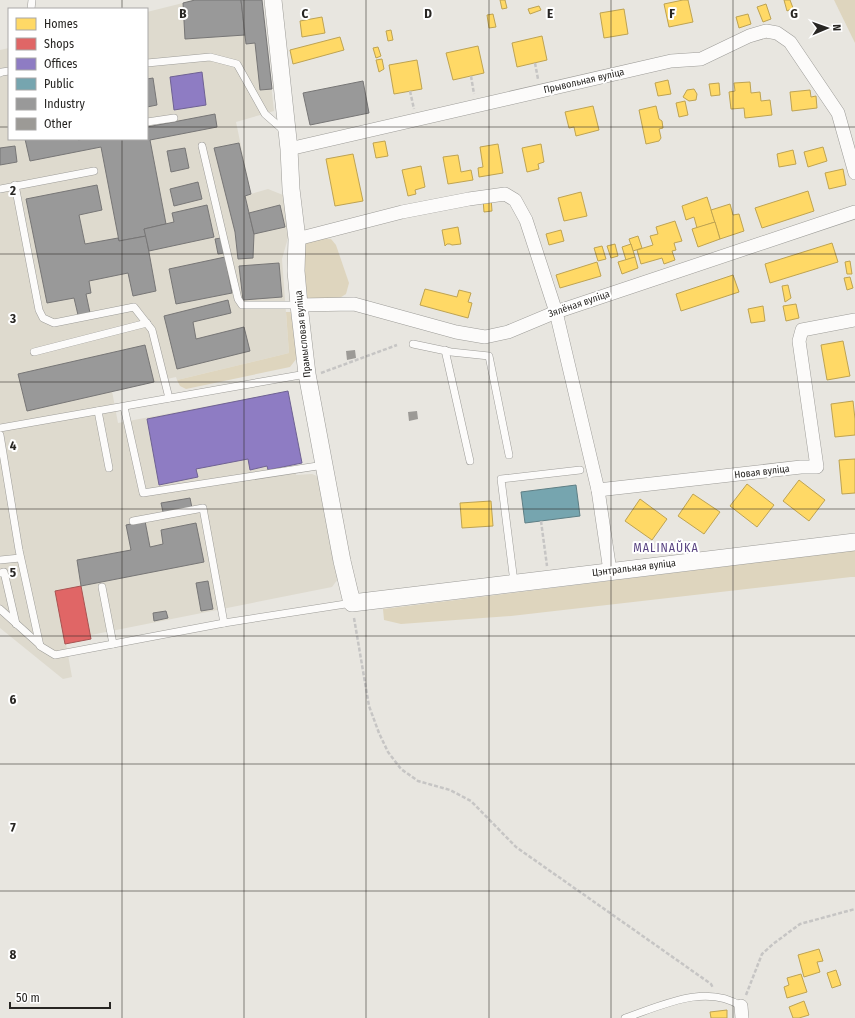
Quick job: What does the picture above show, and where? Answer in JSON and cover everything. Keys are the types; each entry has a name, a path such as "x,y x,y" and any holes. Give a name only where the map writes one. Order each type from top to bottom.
{"street":[{"name":"Прамысловая вуліца","path":"273,0 289,146 291,189 297,239 296,270 307,376 342,561 352,603"},
{"name":"Прывольная вуліца","path":"289,146 671,61 701,59 734,42 766,31 776,33 790,42 838,113 855,173"},
{"path":"297,239 402,212 469,199 505,194 515,200 526,220 556,312 598,490 610,571"},
{"name":"Зялёная вуліца","path":"299,305 354,304 456,332 485,337 508,332 556,312 855,212"},
{"name":"Новая вуліца","path":"598,490 800,467 816,467 799,342 802,330 855,320"},
{"name":"Цэнтральная вуліца","path":"352,603 514,582 855,542"}],"lane":[{"path":"148,63 210,57 237,64 265,114 280,128 289,146"},
{"path":"148,122 174,118"},
{"path":"202,146 238,299 242,305 299,305"},
{"path":"0,189 94,171"},
{"path":"15,185 39,310 43,318 54,324 134,307 152,330 169,398"},
{"path":"34,352 148,323"},
{"path":"413,344 489,356 509,455"},
{"path":"445,350 470,461"},
{"path":"0,428 169,398 307,376"},
{"path":"124,407 143,493 324,465"},
{"path":"98,411 109,468"},
{"path":"0,435 20,558 40,646"},
{"path":"514,582 502,478 580,470"},
{"path":"133,521 203,508 224,622"},
{"path":"0,560 20,558"},
{"path":"0,573 4,572 16,624"},
{"path":"102,587 113,644"},
{"path":"0,609 40,646 54,655 224,622 352,603"},
{"path":"625,1018 675,1001 697,996 718,997 732,1000 742,1012"}],"path":[{"path":"535,63 539,85"},
{"path":"471,76 475,98"},
{"path":"410,91 414,111"},
{"path":"307,376 397,345"},
{"path":"541,521 549,578"},
{"path":"352,603 369,706 388,752 401,769 418,781 450,790 471,801 516,847 711,984 718,997"},
{"path":"742,1012 762,954 773,944 800,924 855,910"}],"shaded area":[{"path":"195,0 262,0 274,111 236,122 251,194 268,189 283,195 290,231 282,259 289,353 177,380 176,377 112,391 118,423 288,391 296,475 312,474 317,476 320,481 338,579 332,587 91,635 91,639 66,644 72,677 63,679 0,628 0,50 8,48 8,140 148,140 148,12"},
{"path":"834,0 855,0 855,43"},
{"path":"324,238 331,239 336,245 349,283 346,294 338,299 314,301 304,297 303,249 306,241"},
{"path":"286,312 291,312 297,358 290,367 186,389 180,386 177,380 289,353"},
{"path":"855,550 855,577 511,616 401,624 384,620 383,609"}],"building: Homes":[{"path":"500,0 505,0 507,8 502,9"},
{"path":"688,0 693,22 669,27 664,4"},
{"path":"784,0 790,0 793,8 787,11"},
{"path":"766,4 771,19 763,22 757,7"},
{"path":"539,6 541,10 530,14 528,9"},
{"path":"624,9 628,34 604,38 600,13"},
{"path":"493,14 496,27 489,28 487,15"},
{"path":"748,14 751,24 739,28 736,17"},
{"path":"322,17 325,33 302,37 300,21"},
{"path":"391,30 393,40 388,41 386,31"},
{"path":"542,36 547,60 517,67 512,43"},
{"path":"340,37 344,50 293,64 290,50"},
{"path":"478,46 484,73 453,80 446,53"},
{"path":"378,47 381,56 376,58 373,48"},
{"path":"382,59 384,69 379,72 376,60"},
{"path":"417,60 422,89 394,94 389,65"},
{"path":"668,80 671,94 658,96 655,83"},
{"path":"750,82 751,93 760,92 761,101 770,100 772,115 745,118 744,108 731,109 729,92 735,91 734,83"},
{"path":"719,83 720,95 711,96 709,84"},
{"path":"694,89 697,94 696,100 689,101 683,97 687,90"},
{"path":"810,90 811,97 816,96 817,108 792,111 790,92"},
{"path":"685,101 688,115 679,117 676,103"},
{"path":"593,106 599,130 576,136 574,127 569,128 565,112"},
{"path":"656,106 659,119 662,121 663,128 659,129 661,138 659,141 646,144 639,110"},
{"path":"385,141 388,156 376,158 373,143"},
{"path":"498,144 503,173 479,177 478,168 483,167 480,147"},
{"path":"541,144 544,162 538,164 539,169 527,172 522,148"},
{"path":"823,147 827,161 808,167 804,152"},
{"path":"793,150 796,164 779,167 777,154"},
{"path":"353,154 363,201 335,206 326,159"},
{"path":"458,155 461,172 471,170 473,180 448,184 443,157"},
{"path":"421,166 425,187 415,190 416,194 408,196 402,170"},
{"path":"843,169 846,185 829,189 825,173"},
{"path":"808,191 814,211 762,228 755,208"},
{"path":"581,192 587,216 564,221 558,198"},
{"path":"707,197 715,222 697,228 694,217 686,220 682,206"},
{"path":"491,198 492,211 484,212 483,199"},
{"path":"730,204 733,215 739,214 744,231 720,239 711,210"},
{"path":"675,221 682,241 674,243 676,250 672,251 675,260 664,264 662,258 641,264 637,250 653,245 650,236 658,234 656,227"},
{"path":"715,222 720,239 698,247 692,229"},
{"path":"458,227 461,244 447,244 445,246 442,230"},
{"path":"561,230 564,241 549,245 546,234"},
{"path":"638,236 642,248 633,251 629,239"},
{"path":"832,243 838,262 770,283 765,264"},
{"path":"615,244 618,256 611,258 607,246"},
{"path":"631,244 635,257 626,260 622,247"},
{"path":"602,246 606,259 598,261 594,248"},
{"path":"635,257 638,268 622,274 618,262"},
{"path":"850,261 852,274 847,274 845,262"},
{"path":"597,262 601,276 560,288 556,275"},
{"path":"733,275 739,292 681,311 676,294"},
{"path":"850,277 853,288 847,290 844,278"},
{"path":"788,285 791,298 785,302 782,286"},
{"path":"425,289 457,297 459,290 471,293 468,302 472,303 468,318 420,305"},
{"path":"796,304 799,318 786,321 783,306"},
{"path":"763,306 765,321 751,323 748,309"},
{"path":"843,341 850,376 827,380 821,345"},
{"path":"853,401 855,435 835,437 831,404"},
{"path":"855,459 855,493 842,494 839,460"},
{"path":"799,480 825,500 809,521 783,501"},
{"path":"747,484 774,505 757,527 730,506"},
{"path":"693,494 720,512 704,534 678,516"},
{"path":"640,499 667,519 652,540 625,521"},
{"path":"491,501 493,526 462,528 460,503"},
{"path":"819,949 823,961 817,962 820,972 804,977 798,955"},
{"path":"836,970 841,985 832,988 827,973"},
{"path":"801,974 807,992 787,998 784,987 789,985 787,978"},
{"path":"804,1001 809,1015 793,1018 789,1007"},
{"path":"727,1010 727,1018 711,1018 710,1012"}],"building: Shops":[{"path":"81,586 91,639 65,644 55,591"}],"building: Offices":[{"path":"202,72 206,105 174,110 170,77"},
{"path":"288,391 302,463 268,470 267,466 250,470 248,459 196,469 198,477 159,485 147,419"}],"building: Public":[{"path":"576,485 580,516 525,523 521,492"}],"building: Industry":[{"path":"195,0 241,0 245,35 185,39 183,3"},
{"path":"241,0 262,0 272,89 260,90 255,43 246,44"},
{"path":"153,78 157,105 148,107 148,79"},
{"path":"363,81 369,113 310,125 303,93"},
{"path":"215,114 217,127 150,140 166,224 144,229 146,236 119,241 101,147 30,161 25,140 148,140 148,127"},
{"path":"239,143 251,194 245,196 254,234 253,258 238,259 235,232 214,148"},
{"path":"15,146 17,162 0,165 0,148"},
{"path":"185,148 189,168 171,172 167,151"},
{"path":"198,182 202,199 174,206 170,189"},
{"path":"97,185 102,210 79,215 85,244 118,238 119,241 146,236 156,291 133,296 128,273 89,281 91,293 86,294 90,313 78,315 74,298 47,303 26,199"},
{"path":"207,205 214,237 149,251 144,229 174,222 172,213"},
{"path":"280,205 285,227 254,234 249,213"},
{"path":"221,238 224,253 218,254 215,239"},
{"path":"225,257 232,293 176,304 169,269"},
{"path":"279,263 282,297 243,300 239,266"},
{"path":"228,300 231,313 193,322 196,339 244,327 250,351 177,369 164,316"},
{"path":"145,345 154,382 27,411 18,374"},
{"path":"190,498 192,508 163,512 161,503"},
{"path":"145,521 150,547 163,544 161,530 196,523 204,562 81,586 77,560 131,550 126,525"},
{"path":"208,581 213,609 201,611 196,583"},
{"path":"166,611 168,618 154,621 153,613"}],"building: Other":[{"path":"355,350 356,358 347,360 346,351"},
{"path":"417,411 418,419 409,421 408,412"}],"district":[{"name":"MALINAŬKA","path":"666,548"}]}
